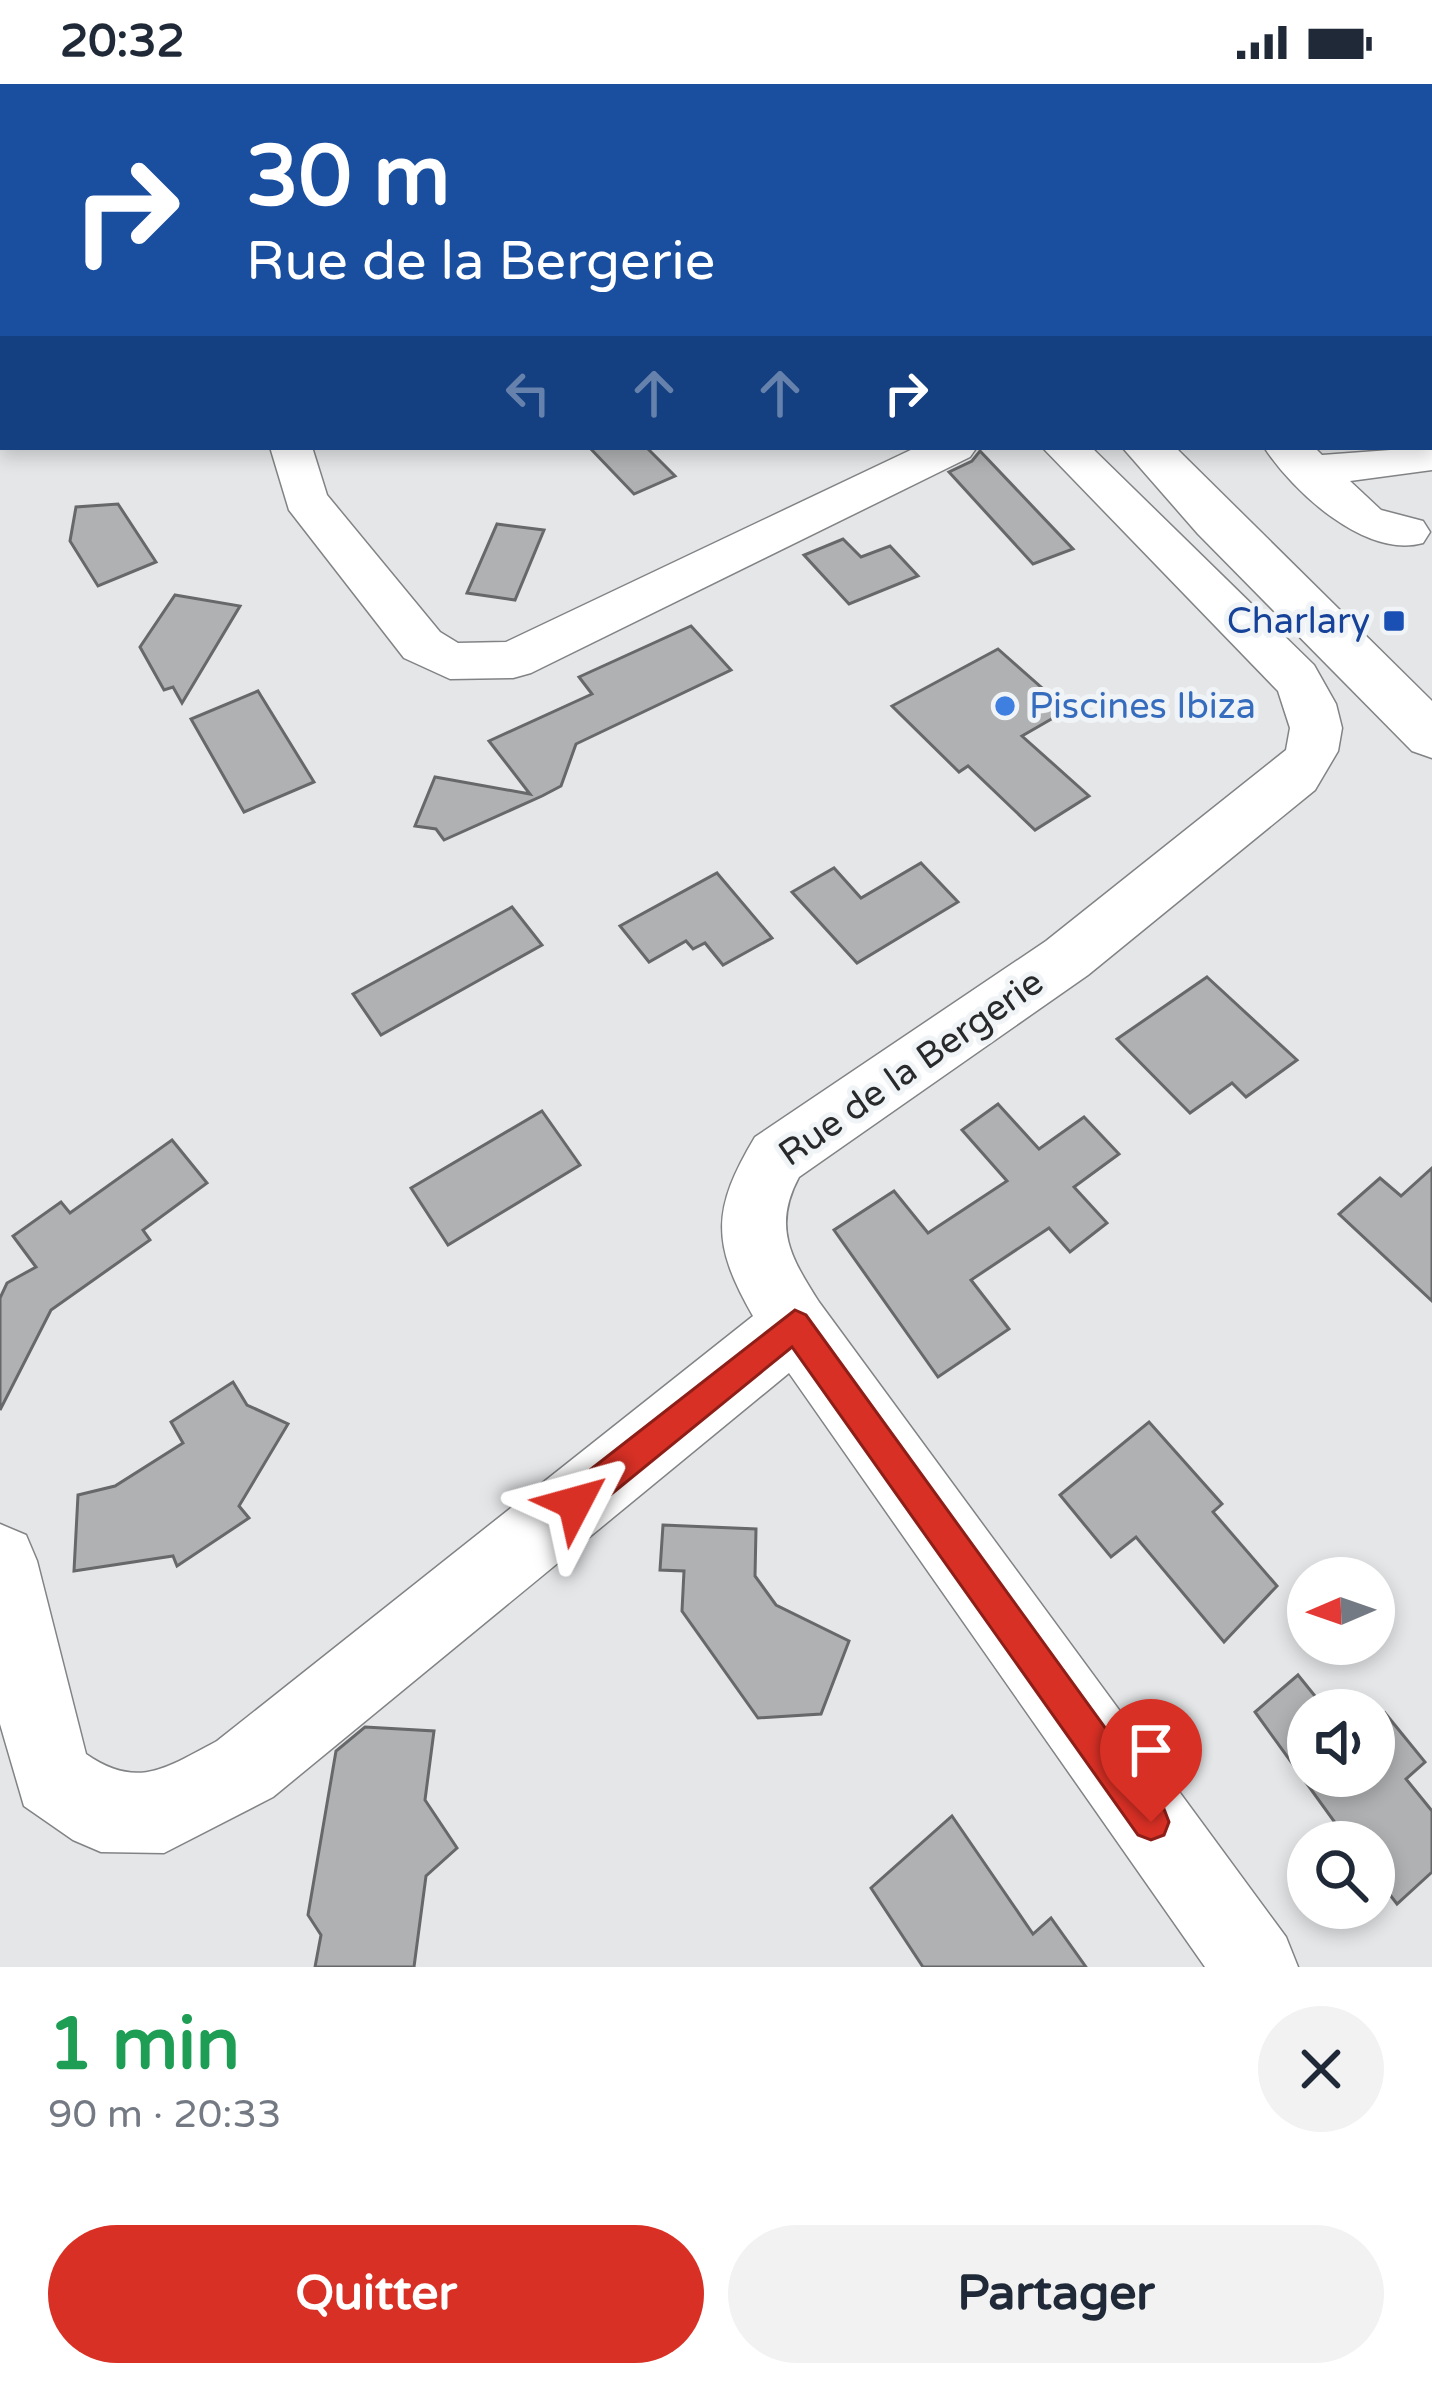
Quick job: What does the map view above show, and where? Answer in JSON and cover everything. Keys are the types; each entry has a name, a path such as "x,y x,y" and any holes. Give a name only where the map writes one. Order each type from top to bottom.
{"main road":[{"path":"1150,450 1432,736"},
{"path":"1163,450 1432,688"},
{"path":"1196,450 1276,549"}],"street":[{"path":"291,450 305,499 422,645 450,662 478,664 512,660 948,450"},
{"name":"Rue de la Bergerie","path":"1068,450 1296,678 1316,709 1319,734 1311,758 1296,776 1067,958 777,1156 754,1193 749,1233 766,1277 795,1325 1256,1967"},
{"path":"1299,459 1417,450"},
{"path":"1299,459 1365,521 1423,538"},
{"path":"0,1561 52,1778 101,1812 164,1813 245,1768 795,1325"}],"building":[{"path":"592,450 649,450 675,476 634,494"},
{"path":"980,451 1073,549 1033,564 949,472 972,461"},
{"path":"118,504 156,562 98,586 70,541 76,507"},
{"path":"497,524 544,530 515,600 467,593"},
{"path":"843,539 861,557 890,546 918,576 849,604 804,555"},
{"path":"175,595 240,606 182,703 173,687 164,690 140,647"},
{"path":"691,626 731,670 576,744 561,786 542,796 444,840 436,829 415,826 435,777 530,794 489,741 592,694 579,677"},
{"path":"998,649 1067,710 1022,736 1089,796 1035,830 968,766 959,772 892,706"},
{"path":"258,691 314,782 244,812 191,719"},
{"path":"921,863 958,902 857,963 792,892 834,868 861,898"},
{"path":"717,873 772,938 723,965 705,943 693,949 686,941 649,962 620,926"},
{"path":"512,907 542,945 381,1035 353,994"},
{"path":"1207,977 1297,1060 1246,1097 1232,1083 1190,1113 1117,1039"},
{"path":"998,1104 1039,1149 1084,1117 1119,1154 1074,1187 1107,1223 1070,1252 1049,1228 971,1280 1009,1329 938,1377 834,1230 894,1191 928,1233 1007,1181 962,1130"},
{"path":"542,1111 580,1165 448,1245 411,1188"},
{"path":"172,1140 207,1183 143,1230 150,1240 51,1310 0,1410 0,1298 7,1283 36,1267 13,1236 61,1202 70,1213"},
{"path":"1432,1168 1432,1301 1339,1214 1380,1178 1401,1196"},
{"path":"233,1382 247,1405 288,1424 239,1506 249,1518 177,1566 173,1556 74,1571 78,1495 115,1486 183,1443 171,1422"},
{"path":"1149,1422 1222,1504 1213,1512 1277,1586 1224,1642 1136,1537 1111,1557 1060,1495"},
{"path":"663,1525 756,1529 755,1576 776,1605 849,1641 821,1714 758,1718 682,1611 684,1571 660,1570"},
{"path":"1298,1675 1309,1689 1287,1689 1287,1756 1255,1712"},
{"path":"1395,1725 1425,1762 1406,1779 1432,1811 1432,1872 1397,1904 1395,1821 1334,1821 1316,1797 1395,1797"},
{"path":"365,1727 434,1731 425,1800 457,1848 426,1876 414,1967 315,1967 321,1935 308,1915 336,1751"},
{"path":"952,1816 1033,1934 1051,1918 1086,1967 923,1967 871,1888"}],"place":[{"name":"Charlary","path":"1394,621"},
{"name":"Piscines Ibiza","path":"1005,706"}],"route":[{"path":"575,1503 795,1325 1151,1822"}]}
